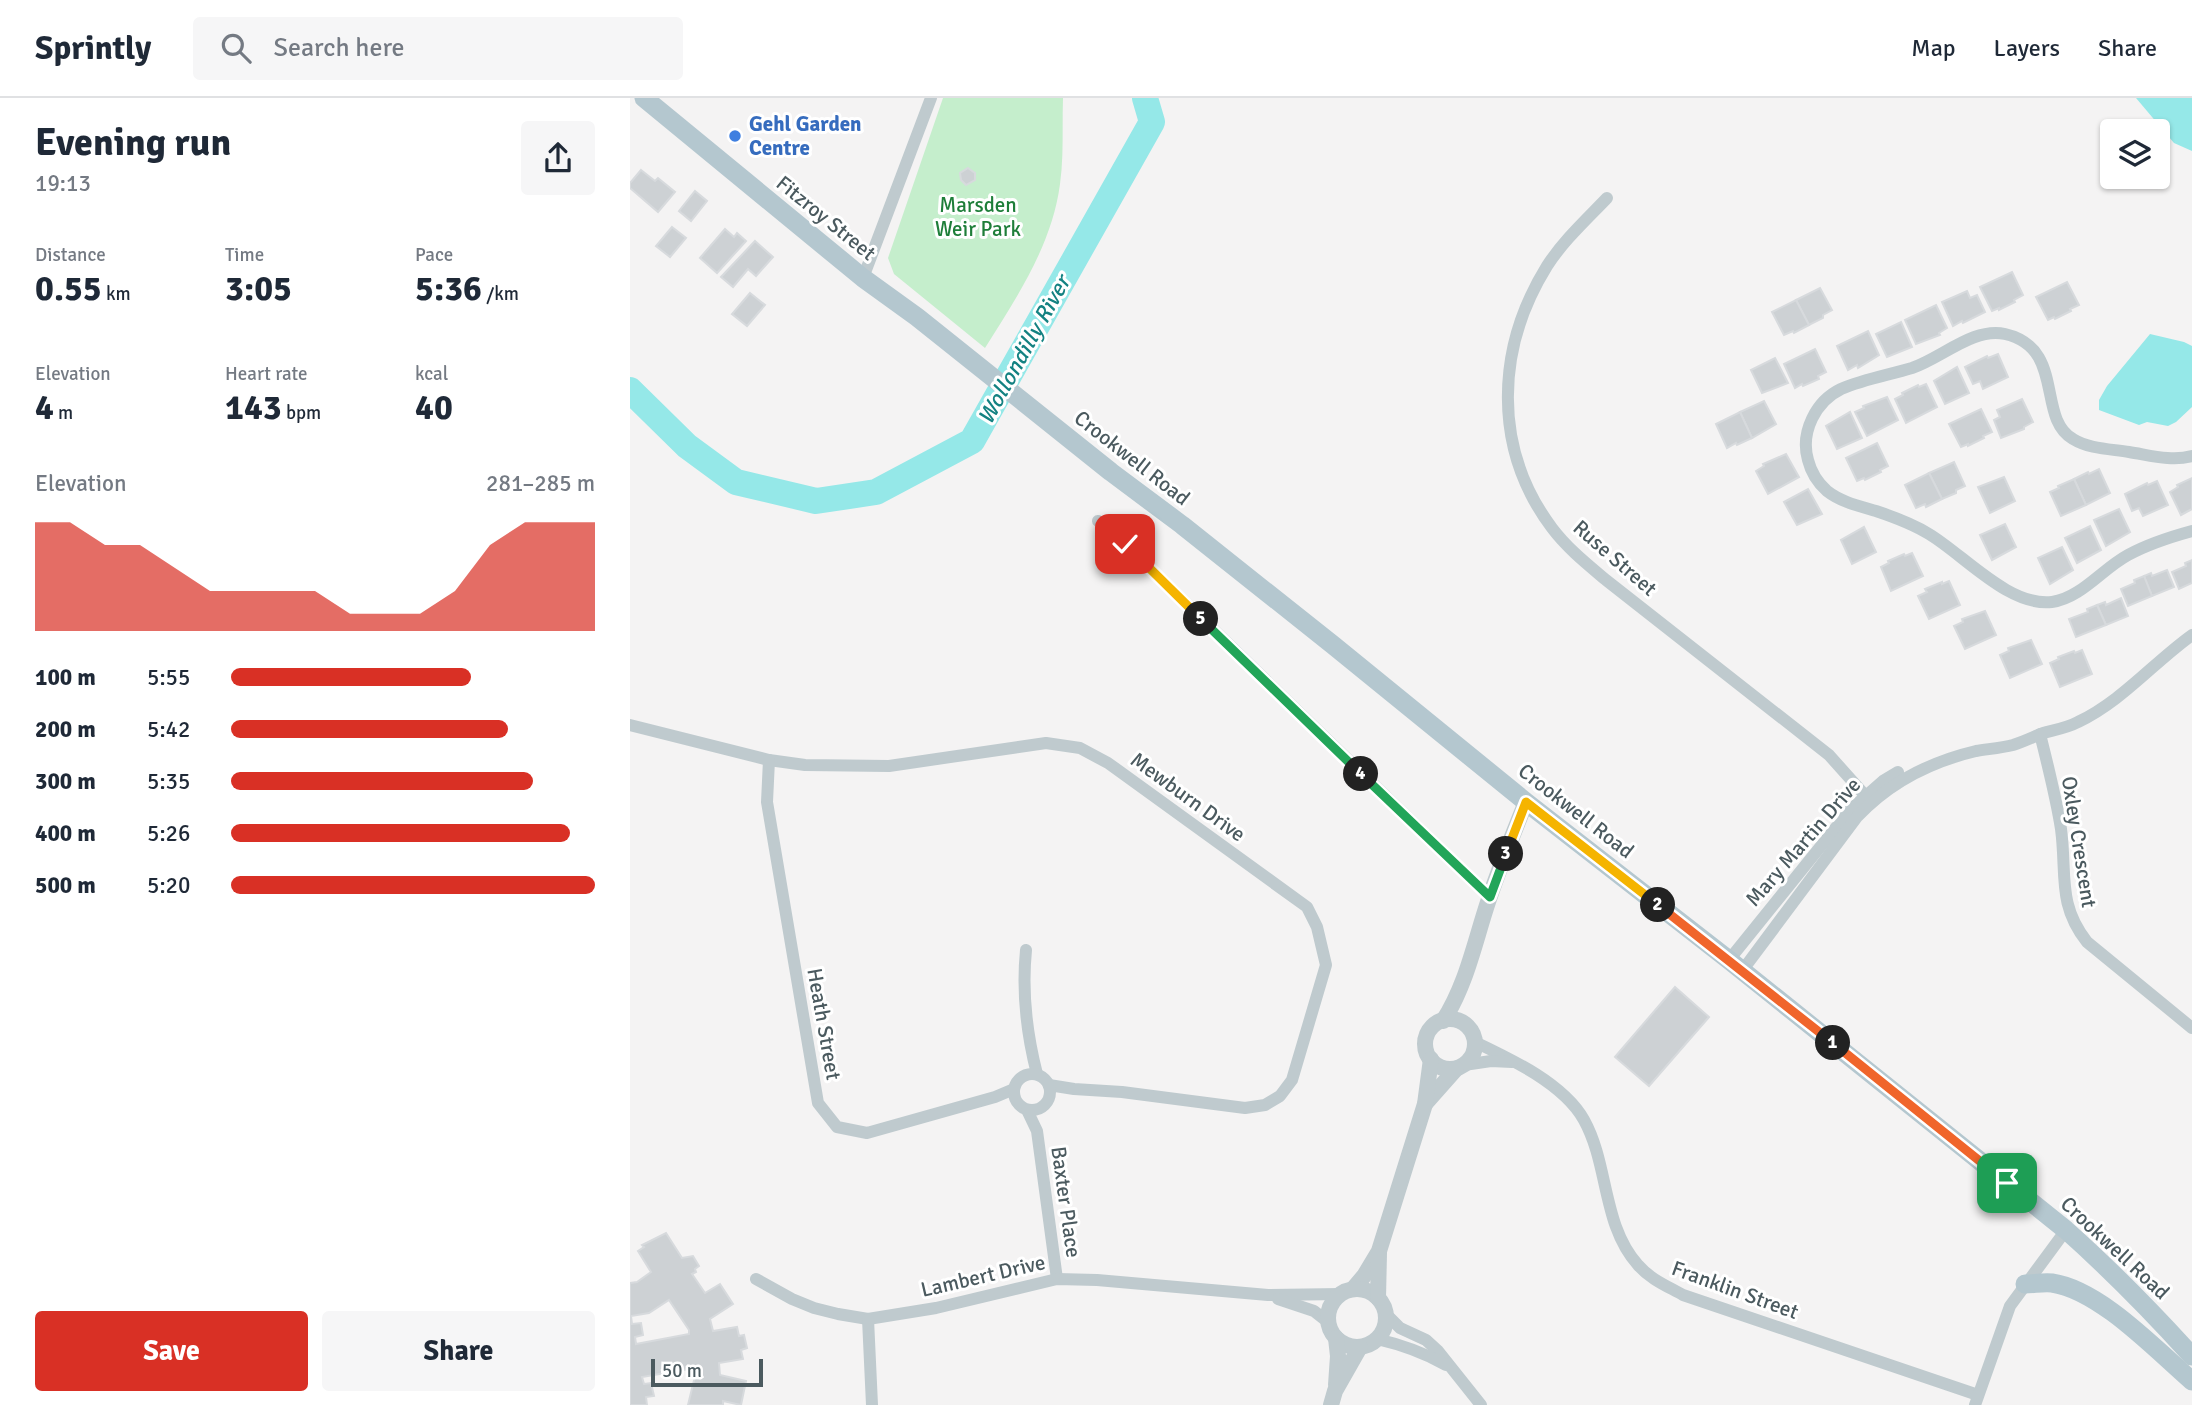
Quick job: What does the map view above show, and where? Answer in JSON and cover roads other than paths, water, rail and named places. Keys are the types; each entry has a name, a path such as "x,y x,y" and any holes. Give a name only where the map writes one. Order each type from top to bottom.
{"main road":[{"name":"Fitzroy Street","path":"644,98 863,278 917,317"},
{"name":"Crookwell Road","path":"917,317 1333,645 1526,802 1736,965 2066,1230 2097,1258 2192,1356"},
{"path":"2025,1284 2053,1283 2092,1299 2115,1314 2192,1381"}],"street":[{"path":"863,278 931,98"},
{"name":"Ruse Street","path":"1607,198 1549,263 1527,302 1515,339 1507,381 1509,424 1518,463 1533,498 1573,552 1829,755 1868,798"},
{"path":"2192,456 2157,457 2093,446 2072,439 2059,426 2041,360 2026,343 2006,334 1995,333 1974,338 1916,366 1838,391 1819,407 1812,418 1806,443 1811,469 1826,490 1849,503 1914,525 1951,548 2012,593 2042,603 2071,595 2126,556 2170,537 2192,531"},
{"path":"1098,521 1490,897"},
{"name":"Mary Martin Drive","path":"1736,965 1857,817 1868,798 1941,760 2014,745 2076,723 2102,709 2192,635"},
{"name":"Mewburn Drive","path":"630,725 769,760 805,765 889,766 1046,743 1080,747 1108,763 1307,907 1317,928 1326,965 1292,1080 1280,1096 1265,1105 1245,1108 1122,1092 1074,1089 1050,1091"},
{"name":"Oxley Crescent","path":"2040,734 2061,828 2065,898 2076,928 2087,943 2104,958 2192,1028"},
{"name":"Heath Street","path":"769,760 766,802 818,1103 837,1127 867,1133 995,1097 1015,1095"},
{"path":"1443,1021 1455,1003 1490,897 1526,802"},
{"path":"1026,950 1023,974 1031,1053 1030,1075"},
{"path":"1425,1104 1473,1055 1472,1034 1461,986"},
{"path":"1472,1034 1457,1020 1443,1021 1436,1024 1425,1044 1431,1059 1442,1068 1491,1061 1516,1062"},
{"name":"Franklin Street","path":"1472,1034 1564,1096 1583,1117 1594,1142 1620,1236 1639,1266 1656,1281 1683,1295 1977,1400"},
{"path":"1386,1314 1383,1332 1369,1345 1360,1347 1351,1347 1336,1338 1328,1322 1331,1307 1364,1276 1379,1251 1425,1104 1431,1059"},
{"path":"1030,1075 1046,1080 1050,1091 1049,1102 1041,1109 1027,1110 1015,1095 1019,1079 1030,1075"},
{"name":"Baxter Place","path":"1037,1131 1041,1109"},
{"name":"Baxter Place","path":"1027,1110 1037,1131 1057,1279"},
{"path":"1977,1400 2010,1306 2066,1230"},
{"path":"1379,1251 1378,1298 1386,1314 1401,1328 1426,1340 1438,1351 1481,1405"},
{"name":"Lambert Drive","path":"756,1279 814,1308 868,1319 936,1308 1057,1279 1268,1295 1347,1292"},
{"path":"1347,1292 1362,1290 1378,1298"},
{"name":"Lambert Drive","path":"1268,1295 1314,1311 1328,1322"},
{"path":"868,1319 872,1405"},
{"path":"1333,1398 1338,1356 1336,1338"},
{"path":"1377,1339 1415,1349 1452,1369"},
{"path":"1333,1398 1360,1347"}],"water":[{"path":"2136,98 2192,98 2192,151 2170,138 2170,119 2154,119"},
{"path":"2150,334 2192,346 2192,407 2168,426 2147,422 2139,425 2099,410 2099,400 2107,386"}],"waterway":[{"name":"Wollondilly River","path":"630,390 687,446 736,482 816,501 876,492 972,441 1152,122 1145,98"}],"place":[{"name":"Gehl Garden Centre","path":"735,136"}],"park label":[{"name":"Marsden Weir Park","path":"978,217"}]}
